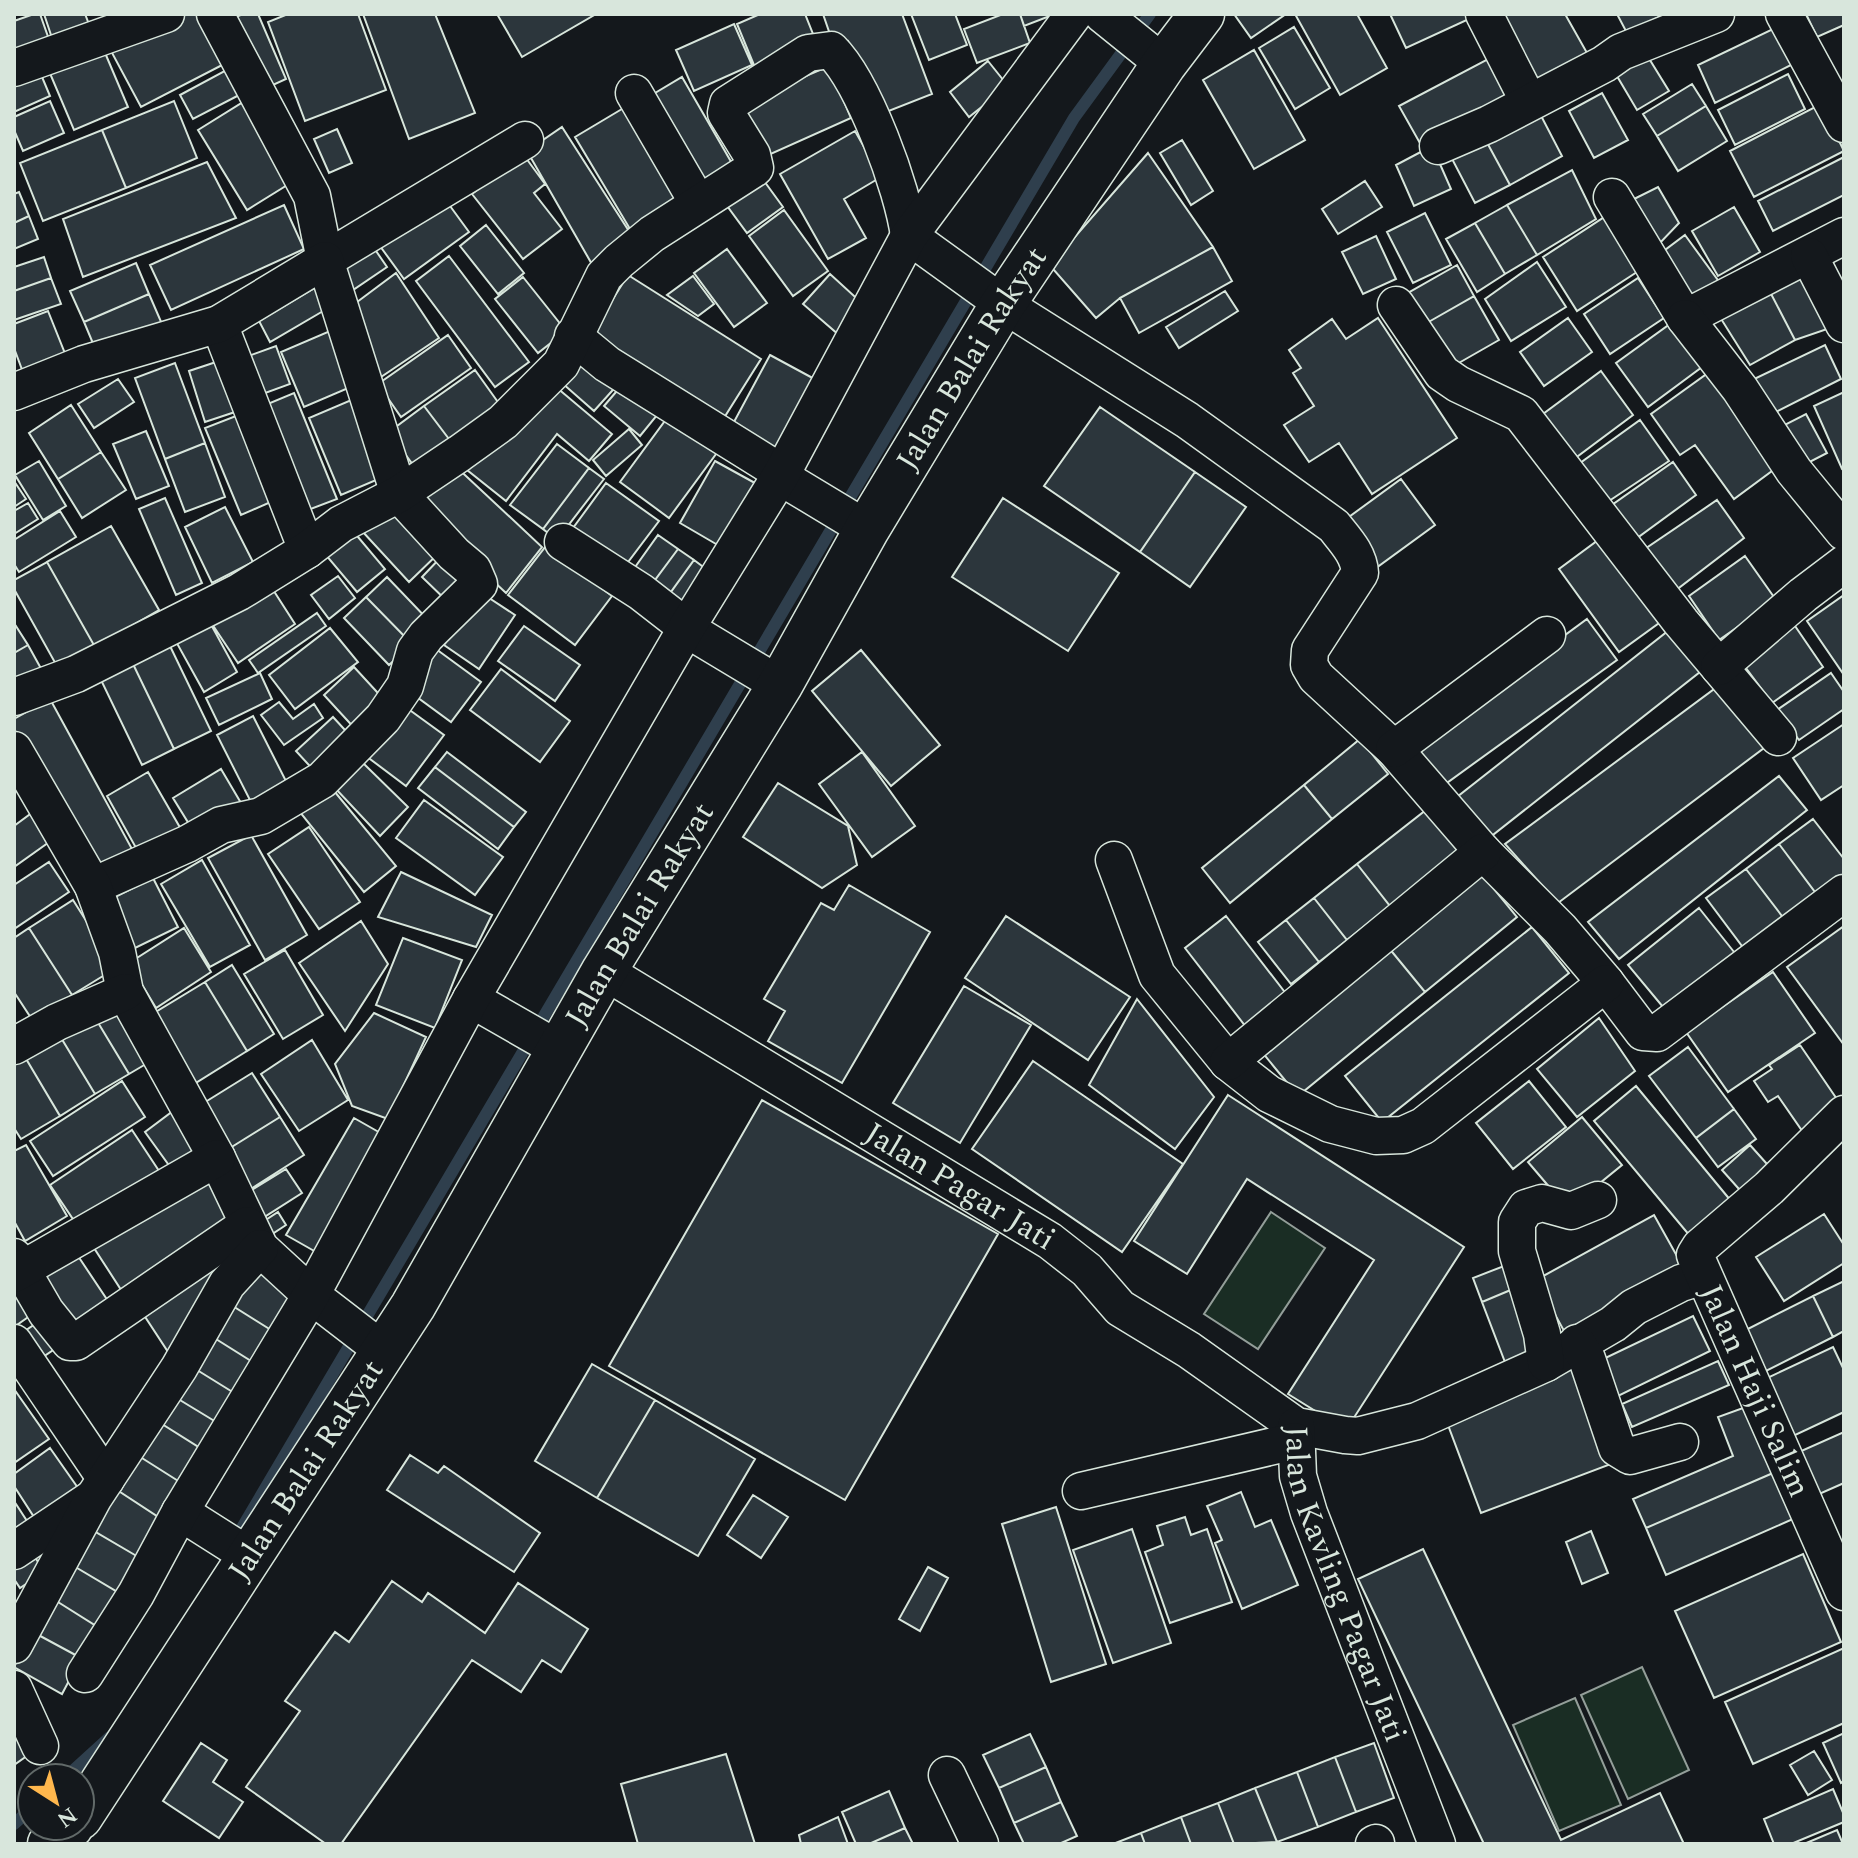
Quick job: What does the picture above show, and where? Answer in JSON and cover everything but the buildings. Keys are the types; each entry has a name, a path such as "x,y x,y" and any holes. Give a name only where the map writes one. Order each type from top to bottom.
{"street":[{"path":"14,68 166,14"},
{"path":"93,886 187,844 221,825 261,816 322,780 383,718 405,686 415,651 426,636 479,584 473,570 454,554 399,494 325,260 312,196 215,14"},
{"path":"85,1674 188,1516 318,1299 477,1002 691,630 788,479 919,245 1074,14"},
{"path":"1102,14 1152,55"},
{"name":"Jalan Balai Rakyat","path":"96,1791 374,1344 485,1184 550,1046 604,971 855,522 993,297 1152,55 1202,14"},
{"path":"1484,14 1529,102"},
{"path":"1438,146 1489,124 1621,52 1716,14"},
{"path":"1784,14 1844,124"},
{"path":"14,697 87,669 239,592 307,550 341,524 399,494 503,422 561,364 604,276 631,249 755,168 752,155 726,113 728,104 808,53 831,50 843,62 870,118 919,245 993,297 1187,420 1334,526 1352,549 1360,564 1360,573 1310,650 1309,665 1316,677 1394,749 1483,852 1560,929 1643,1032 1657,1033 1844,893"},
{"path":"634,93 698,203"},
{"path":"17,383 219,324 525,140"},
{"path":"1612,197 1685,318 1740,389 1794,471 1844,532"},
{"path":"1685,318 1844,236"},
{"path":"1809,256 1843,319"},
{"path":"1396,305 1442,373 1521,414 1719,667 1778,737"},
{"path":"219,324 307,550"},
{"path":"573,336 607,364 855,522"},
{"path":"563,542 641,592 691,630 768,677"},
{"path":"1719,667 1844,564"},
{"path":"1394,749 1547,635"},
{"path":"14,750 25,794 93,886 117,952 125,992 217,1158 254,1236 318,1299 374,1344"},
{"path":"1228,1062 1483,852"},
{"path":"1114,860 1157,975 1228,1062 1269,1094 1330,1124 1376,1136 1403,1135 1423,1126 1606,983"},
{"name":"Jalan Pagar Jati","path":"604,971 1050,1241 1087,1270 1120,1308 1189,1350 1296,1433"},
{"path":"14,1046 57,1022 125,992"},
{"path":"477,1002 550,1046"},
{"path":"1703,1276 1695,1255 1700,1247 1769,1188 1844,1114"},
{"path":"217,1158 16,1267 46,1312 70,1342 76,1342 254,1236"},
{"path":"1546,1363 1542,1334 1517,1251 1517,1222 1526,1208 1542,1203 1571,1211 1598,1200"},
{"path":"14,1645 100,1488 179,1368 254,1236"},
{"name":"Jalan Haji Salim","path":"1577,1343 1613,1324 1634,1307 1681,1283 1703,1276 1844,1592"},
{"path":"14,1343 100,1488"},
{"path":"1577,1343 1587,1359 1617,1448 1622,1454 1630,1456 1680,1442"},
{"name":"Jalan Kavling Pagar Jati","path":"1437,1844 1309,1513 1298,1476 1296,1433 1358,1436 1417,1421 1546,1363 1577,1343"},
{"path":"1081,1491 1296,1433"},
{"path":"14,1551 100,1488"},
{"path":"188,1516 244,1552"},
{"path":"14,1689 40,1746"},
{"path":"947,1775 980,1844"}],"green space":[{"path":"1271,1212 1325,1248 1258,1349 1204,1314"},
{"path":"1642,1667 1689,1770 1628,1799 1581,1695"},
{"path":"1575,1698 1621,1805 1559,1831 1513,1725"}],"waterway":[{"path":"233,1543 1074,118 1150,14"},
{"path":"83,1762 110,1737"}]}
